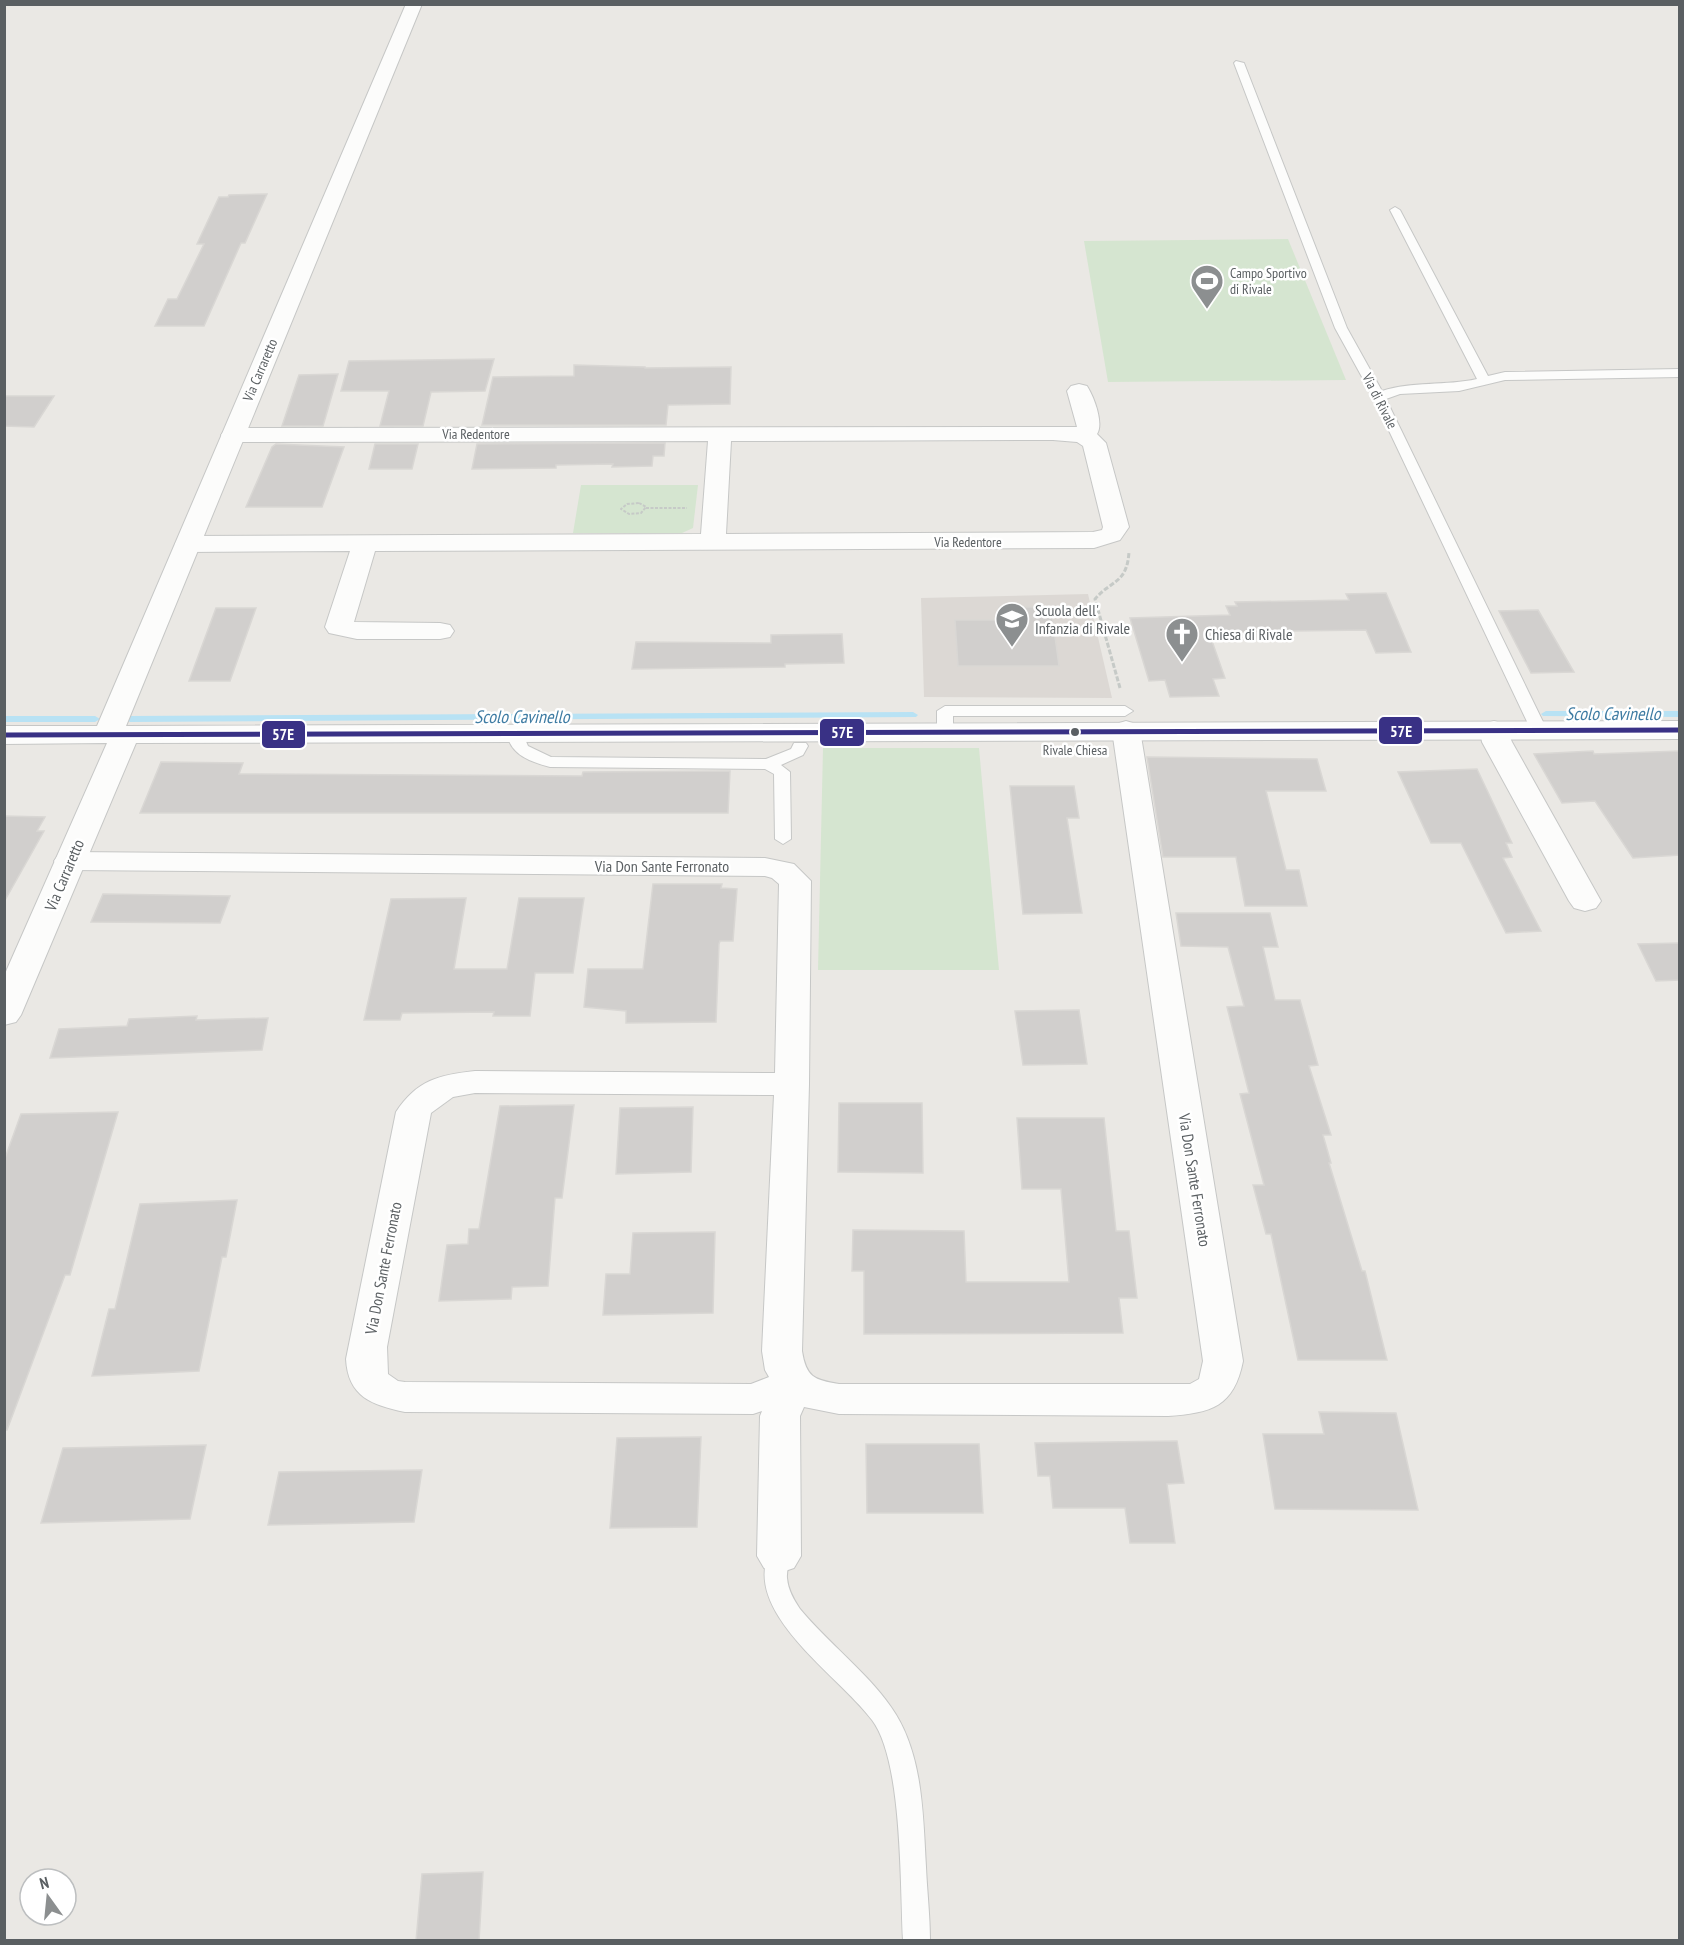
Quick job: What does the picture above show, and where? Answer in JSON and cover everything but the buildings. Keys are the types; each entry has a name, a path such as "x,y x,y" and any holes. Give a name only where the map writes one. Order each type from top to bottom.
{"street":[{"name":"Via Carraretto","path":"4,1016 70,861 188,544 414,4"},
{"path":"1079,390 1089,425 1083,435"},
{"path":"713,542 720,434"},
{"name":"Via Redentore","path":"188,544 1079,541 1106,537 1115,532 1115,522 1094,443 1083,435 233,435"},
{"path":"365,543 339,627 357,631 440,631"},
{"path":"4,735 516,733 800,739 1126,720 1494,730 1680,730"},
{"name":"Via Don Sante Ferronato","path":"70,861 765,867 783,871 795,881 792,1084 782,1351 785,1370 794,1384 814,1395 839,1399 1193,1400 1210,1393 1221,1380 1223,1361 1126,720"},
{"path":"1494,730 1497,742 1585,901"},
{"name":"Via Don Sante Ferronato","path":"792,1084 475,1082 453,1085 435,1091 422,1100 414,1112 365,1364 371,1382 385,1394 405,1397 753,1399 794,1384"},
{"path":"779,1556 780,1416 794,1384"}],"lane":[{"name":"Via di Rivale","path":"1239,63 1341,328 1379,397 1539,730"},
{"path":"1395,210 1484,381"},
{"path":"1379,397 1398,390 1459,387 1505,376 1680,373"},
{"name":"Via Don Sante Ferronato","path":"1122,694 1126,720"},
{"path":"516,733 515,740 521,747 535,757 550,762 768,764 797,752 800,739"},
{"path":"768,764 782,772 783,839"},
{"path":"779,1556 775,1580 784,1605 801,1629 857,1684 893,1731 901,1758 907,1793 917,1941"}],"path":[{"path":"646,508 644,505 632,503 622,506 621,509 635,514 646,508 689,508"},
{"path":"1122,694 1095,599 1100,591 1114,586 1129,566"}],"shaded area":[{"name":"Scuola dell' Infanzia di Rivale","path":"1088,594 1112,698 924,697 921,598"}],"green space":[{"name":"Campo Sportivo di Rivale","path":"1288,239 1346,380 1108,382 1084,241"},
{"path":"581,485 698,485 693,528 682,533 573,533"},
{"path":"823,748 979,748 999,970 818,970"}],"waterway":[{"name":"Scolo Cavinello","path":"1546,714 1680,714"},
{"name":"Scolo Cavinello","path":"130,719 913,715"},
{"name":"Scolo Cavinello","path":"4,719 95,719"}],"transit line":[{"name":"57E","path":"4,735 1680,730"}],"place":[{"name":"Campo Sportivo di Rivale","path":"1207,310"},
{"name":"Scuola dell' Infanzia di Rivale","path":"1012,648"},
{"name":"Chiesa di Rivale","path":"1182,663"},
{"name":"Rivale Chiesa","path":"1075,732"}]}
